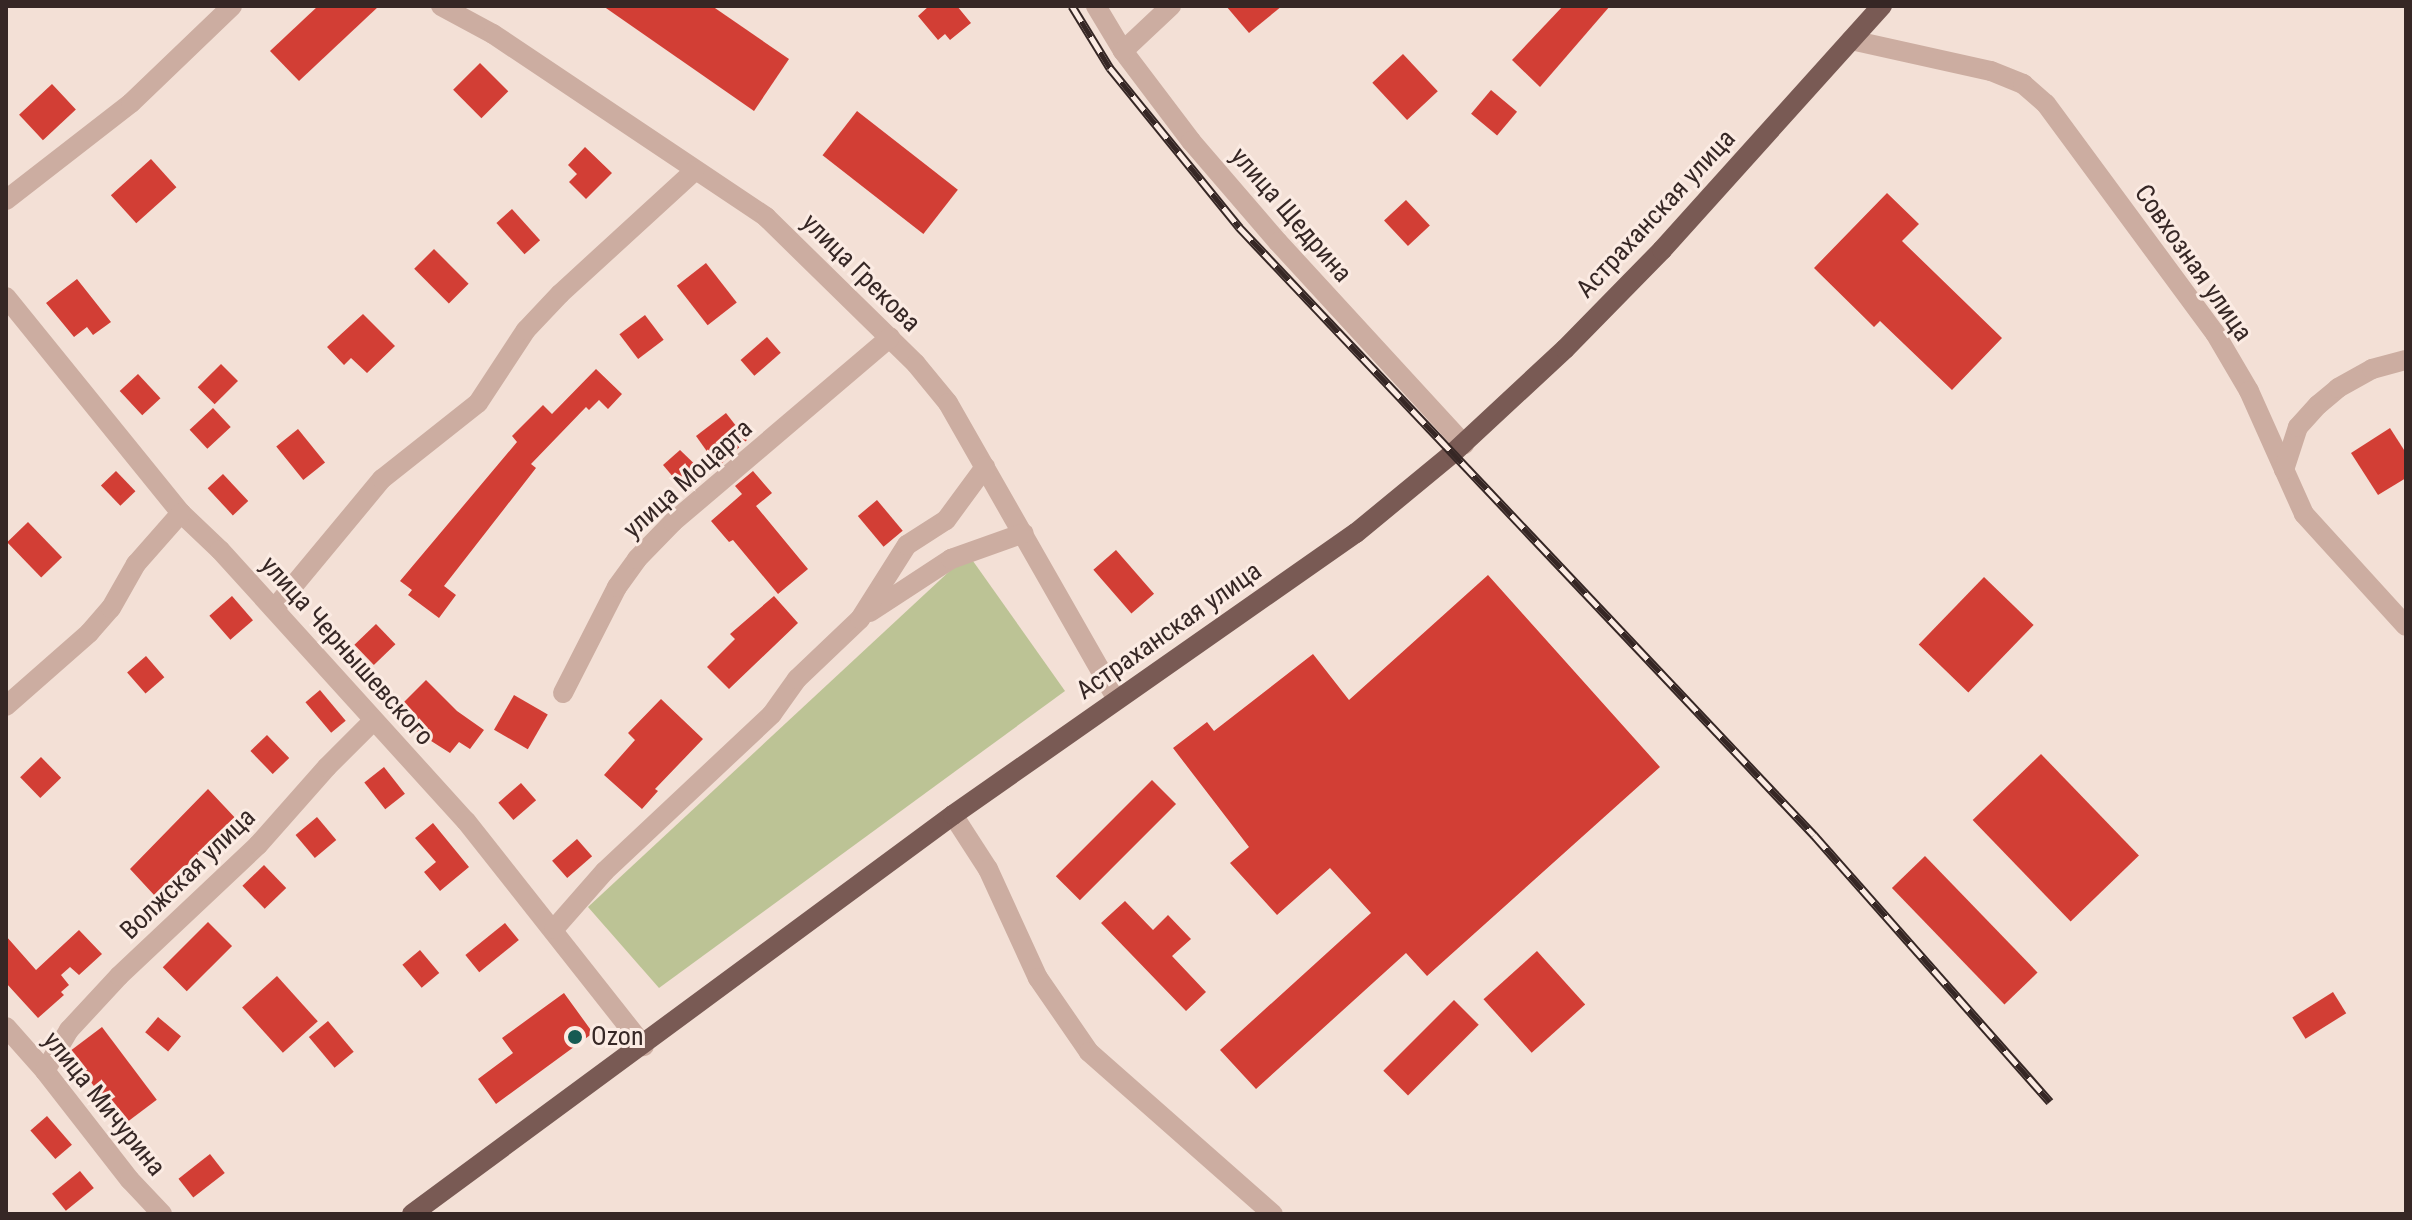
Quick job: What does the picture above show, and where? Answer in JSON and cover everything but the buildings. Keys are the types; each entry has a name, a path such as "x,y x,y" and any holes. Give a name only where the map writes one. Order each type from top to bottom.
{"main road":[{"name":"Астраханская улица","path":"412,1214 644,1046 953,815 1356,533 1464,444 1565,349 1662,250 1882,6"}],"street":[{"path":"6,200 131,103 232,6"},
{"name":"улица Грекова","path":"441,6 493,34 766,217 890,337 948,403 1117,699"},
{"name":"улица Щедрина","path":"1096,6 1123,51 1191,141 1278,242 1464,444"},
{"path":"1123,51 1171,6"},
{"name":"Совхозная улица","path":"1851,40 1991,71 2023,84 2046,104 2215,333 2249,391 2304,514 2406,626"},
{"path":"274,609 382,479 478,403 526,330 551,303 694,171"},
{"name":"улица Чернышевского","path":"6,297 181,513 274,609 466,821 644,1046"},
{"name":"улица Моцарта","path":"563,693 617,587 637,559 673,522 890,337"},
{"path":"2284,470 2298,427 2318,405 2338,388 2372,369 2406,360"},
{"path":"860,619 907,545 946,520 985,467"},
{"path":"6,706 89,633 111,608 136,564 181,513"},
{"path":"554,929 605,871 772,714 797,679 860,619 951,559 1024,533"},
{"name":"Волжская улица","path":"45,1071 69,1030 109,987 258,845 327,767 374,720"},
{"path":"953,815 988,869 1038,978 1089,1052 1273,1214"},
{"name":"улица Мичурина","path":"6,1027 45,1071 130,1180 162,1214"}],"green space":[{"path":"968,554 1065,691 659,988 588,907"}],"railway":[{"path":"1072,6 1110,68 1239,227 1814,835 2050,1102"}],"place":[{"name":"Ozon","path":"575,1037"}]}
